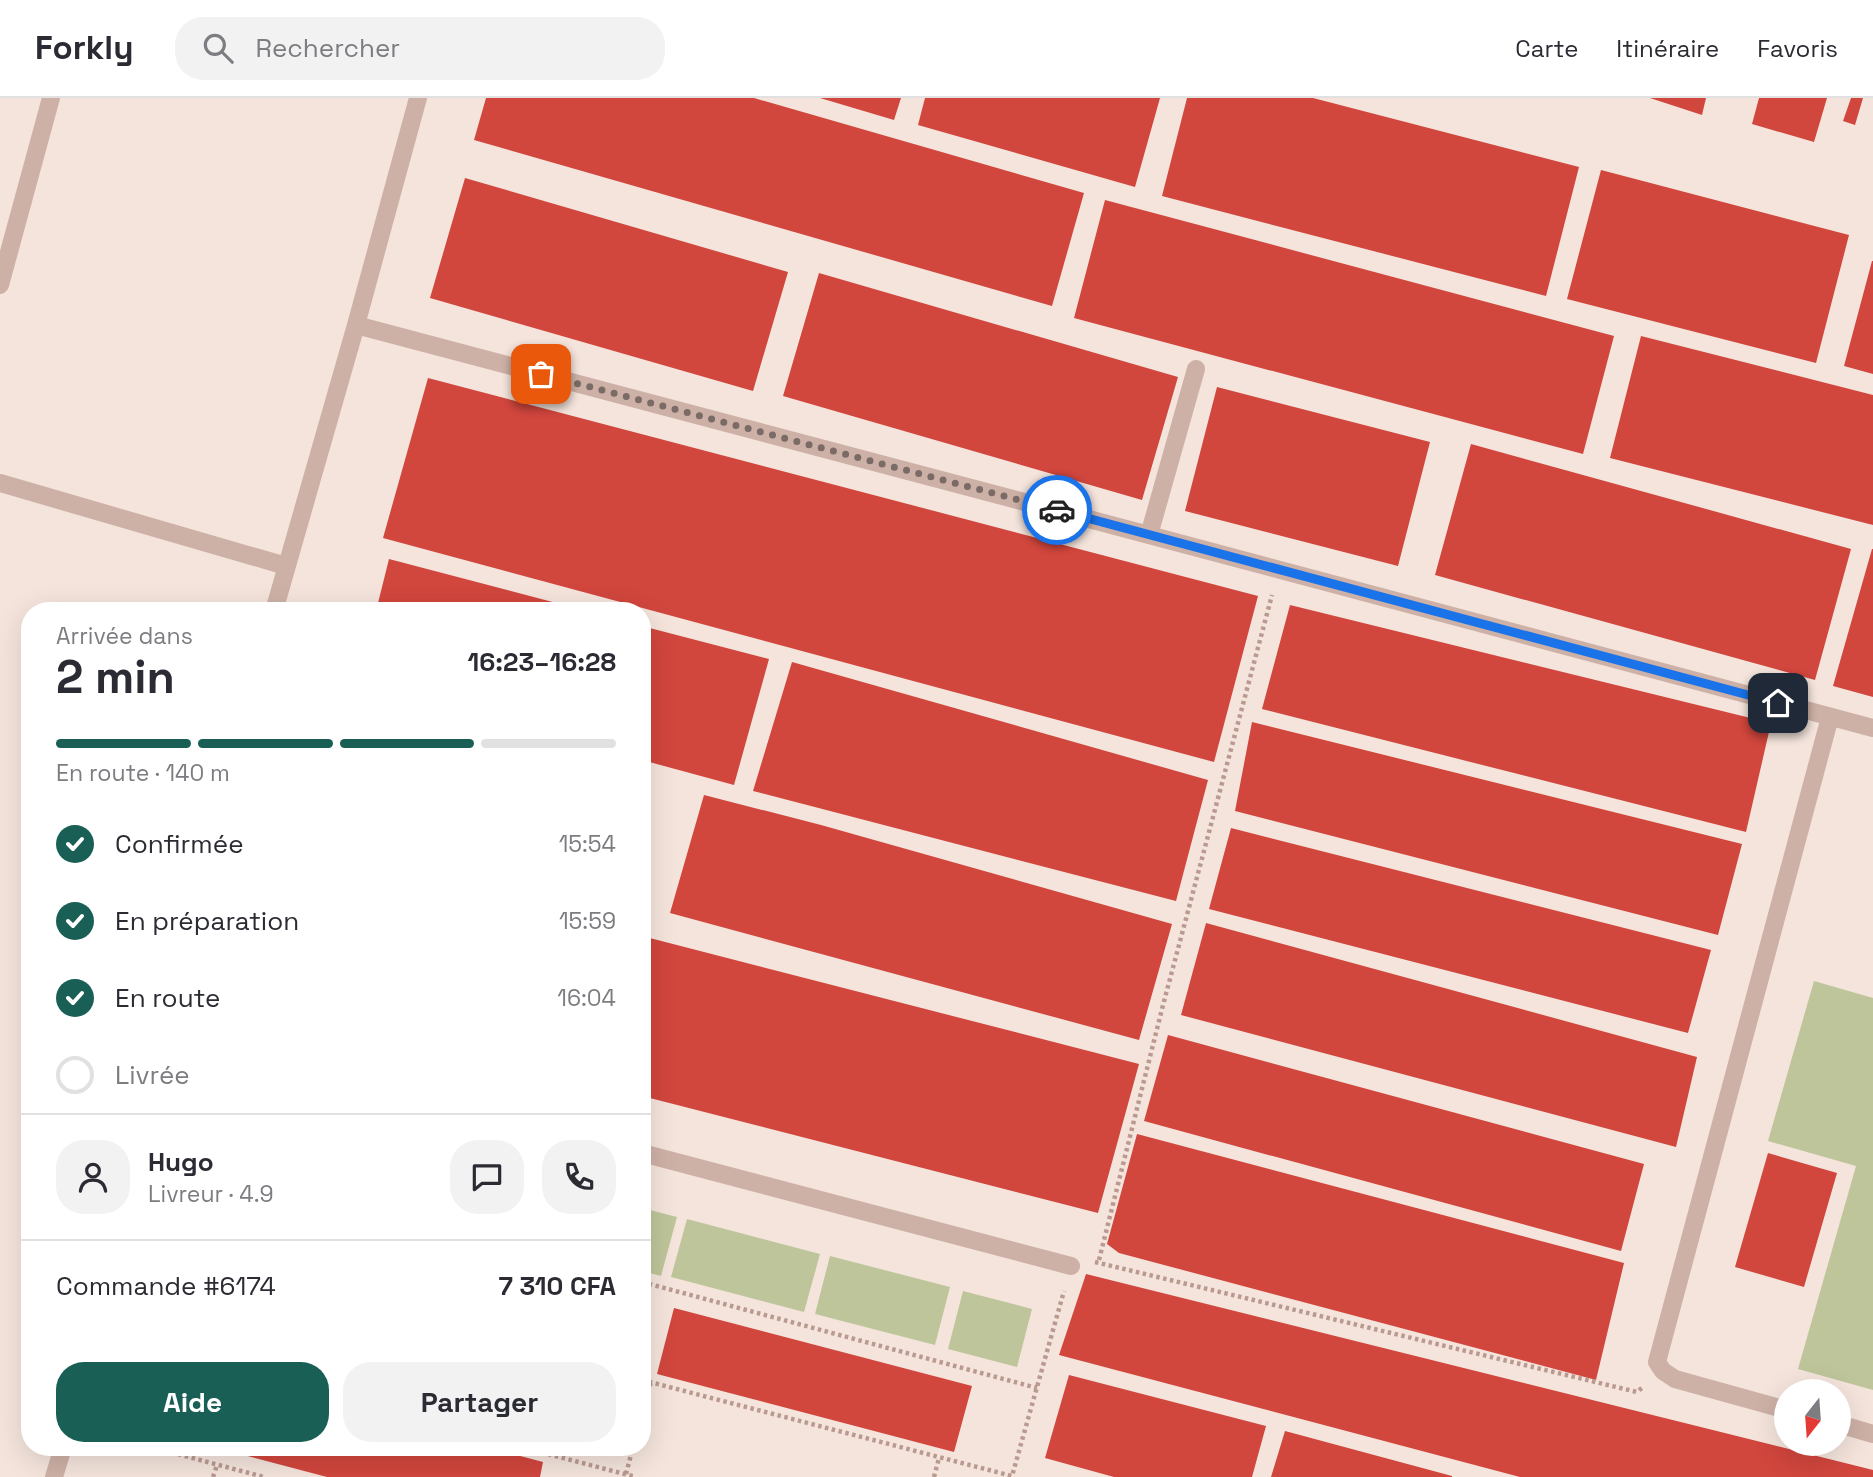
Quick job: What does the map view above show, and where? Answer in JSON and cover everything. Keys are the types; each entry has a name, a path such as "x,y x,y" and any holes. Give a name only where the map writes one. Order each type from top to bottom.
{"street":[{"path":"0,285 51,98"},
{"path":"276,602 418,98"},
{"path":"356,325 1873,728"},
{"path":"1149,535 1196,369"},
{"path":"0,484 286,566"},
{"path":"1774,1406 1675,1379 1663,1371 1657,1362 1830,717"},
{"path":"651,1155 1071,1266"},
{"path":"1852,1428 1873,1434"},
{"path":"54,1477 60,1456"}],"path":[{"path":"1098,1261 1279,569"},
{"path":"651,1382 1012,1477 1071,1266 1098,1261 1637,1392 1663,1371"},
{"path":"651,1284 1037,1388"},
{"path":"184,1456 264,1477"},
{"path":"554,1456 636,1477"},
{"path":"626,1474 631,1456"},
{"path":"934,1477 939,1457"},
{"path":"214,1477 217,1465"}],"green space":[{"path":"1814,981 1873,998 1873,1390 1852,1384 1852,1379 1834,1379 1798,1369 1856,1166 1768,1141"},
{"path":"651,1210 677,1217 661,1276 651,1273"},
{"path":"687,1219 820,1254 804,1312 671,1277"},
{"path":"830,1256 950,1287 935,1345 815,1314"},
{"path":"963,1291 1032,1309 1017,1367 948,1349"}],"building":[{"path":"486,98 754,98 1084,193 1052,306 474,140"},
{"path":"820,98 901,98 894,120"},
{"path":"925,98 1160,98 1135,187 918,125"},
{"path":"1187,98 1313,98 1579,167 1546,296 1162,196"},
{"path":"1650,98 1706,98 1702,115"},
{"path":"1759,98 1827,98 1814,142 1752,124"},
{"path":"1851,98 1863,98 1855,125 1843,121"},
{"path":"1601,170 1849,235 1816,363 1567,299"},
{"path":"465,178 788,272 753,391 430,298"},
{"path":"1105,200 1614,336 1583,454 1074,318"},
{"path":"1873,261 1873,374 1844,366"},
{"path":"819,273 1178,377 1142,500 783,396"},
{"path":"1641,336 1873,395 1873,525 1610,458"},
{"path":"428,378 1258,596 1214,762 651,610 651,602 620,602 383,538"},
{"path":"1217,387 1430,442 1398,566 1185,511"},
{"path":"1471,444 1851,549 1815,680 1435,575"},
{"path":"1873,549 1873,697 1833,686"},
{"path":"389,559 553,602 378,602"},
{"path":"1290,605 1771,723 1746,832 1262,709"},
{"path":"651,628 769,659 734,785 651,762"},
{"path":"792,662 1208,780 1176,901 753,791"},
{"path":"1252,722 1742,844 1718,935 1235,811"},
{"path":"704,795 821,825 1172,924 1139,1040 670,913"},
{"path":"1231,828 1711,950 1688,1033 1209,909"},
{"path":"1206,923 1697,1057 1676,1147 1181,1015"},
{"path":"651,938 1139,1064 1098,1213 651,1098"},
{"path":"1168,1035 1644,1164 1621,1251 1144,1121"},
{"path":"1137,1134 1624,1263 1596,1380 1119,1253 1107,1244"},
{"path":"1768,1153 1837,1173 1804,1287 1735,1267"},
{"path":"1086,1274 1774,1445 1774,1456 1817,1456 1873,1470 1873,1477 1520,1477 1059,1355"},
{"path":"674,1308 972,1386 954,1452 657,1374"},
{"path":"1069,1375 1266,1426 1252,1477 1114,1477 1045,1458"},
{"path":"1285,1431 1452,1476 1452,1477 1271,1477"},
{"path":"248,1456 520,1456 543,1462 540,1477 327,1477"}],"way so far":[{"path":"541,374 1057,510"}],"route":[{"path":"1057,510 1778,703"}]}
